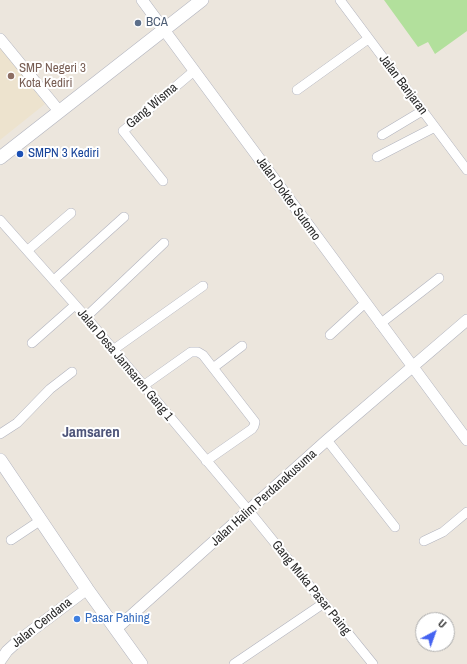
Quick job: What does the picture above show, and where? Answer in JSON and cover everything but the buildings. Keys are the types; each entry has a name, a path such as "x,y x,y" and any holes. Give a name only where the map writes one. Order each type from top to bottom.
{"main road":[{"path":"0,158 202,0"},
{"path":"0,460 87,589 141,664"}],"street":[{"name":"Jalan Dokter Sutomo","path":"142,0 467,440"},
{"name":"Jalan Banjaran","path":"340,0 467,170"},
{"path":"0,39 59,111"},
{"path":"297,90 368,39"},
{"name":"Gang Wisma","path":"163,180 122,131 194,71"},
{"path":"382,135 422,111"},
{"path":"377,157 435,127"},
{"path":"28,250 71,213"},
{"path":"54,280 124,217"},
{"name":"Jalan Desa Jamsaren Gang 1","path":"0,220 86,317 249,511"},
{"path":"86,317 164,243"},
{"path":"380,324 439,278"},
{"path":"113,350 203,286"},
{"path":"330,335 365,303"},
{"path":"32,343 75,305"},
{"name":"Jalan Halim Perdanakusuma","path":"116,629 328,440 467,320"},
{"path":"213,368 242,346"},
{"path":"143,386 191,352 198,352 203,355 254,419 255,424 252,429 206,461"},
{"path":"0,434 17,423 50,389 72,372"},
{"path":"328,440 395,527"},
{"name":"Gang Muka Pasar Paing","path":"249,511 373,664"},
{"path":"424,541 443,532 467,512"},
{"path":"11,540 41,520"},
{"name":"Jalan Cendana","path":"0,661 7,651 18,641 87,589"},
{"path":"234,664 324,603"}],"shaded area":[{"name":"SMP Negeri 3 Kota Kediri","path":"0,47 45,104 0,140"}],"green space":[{"path":"384,0 467,0 467,31 435,54 428,42 418,47"}],"place":[{"name":"BCA","path":"138,23"},
{"name":"SMP Negeri 3 Kota Kediri","path":"11,76"},
{"name":"SMPN 3 Kediri","path":"20,154"},
{"name":"Pasar Pahing","path":"77,619"}],"district":[{"name":"Jamsaren","path":"91,433"}]}
